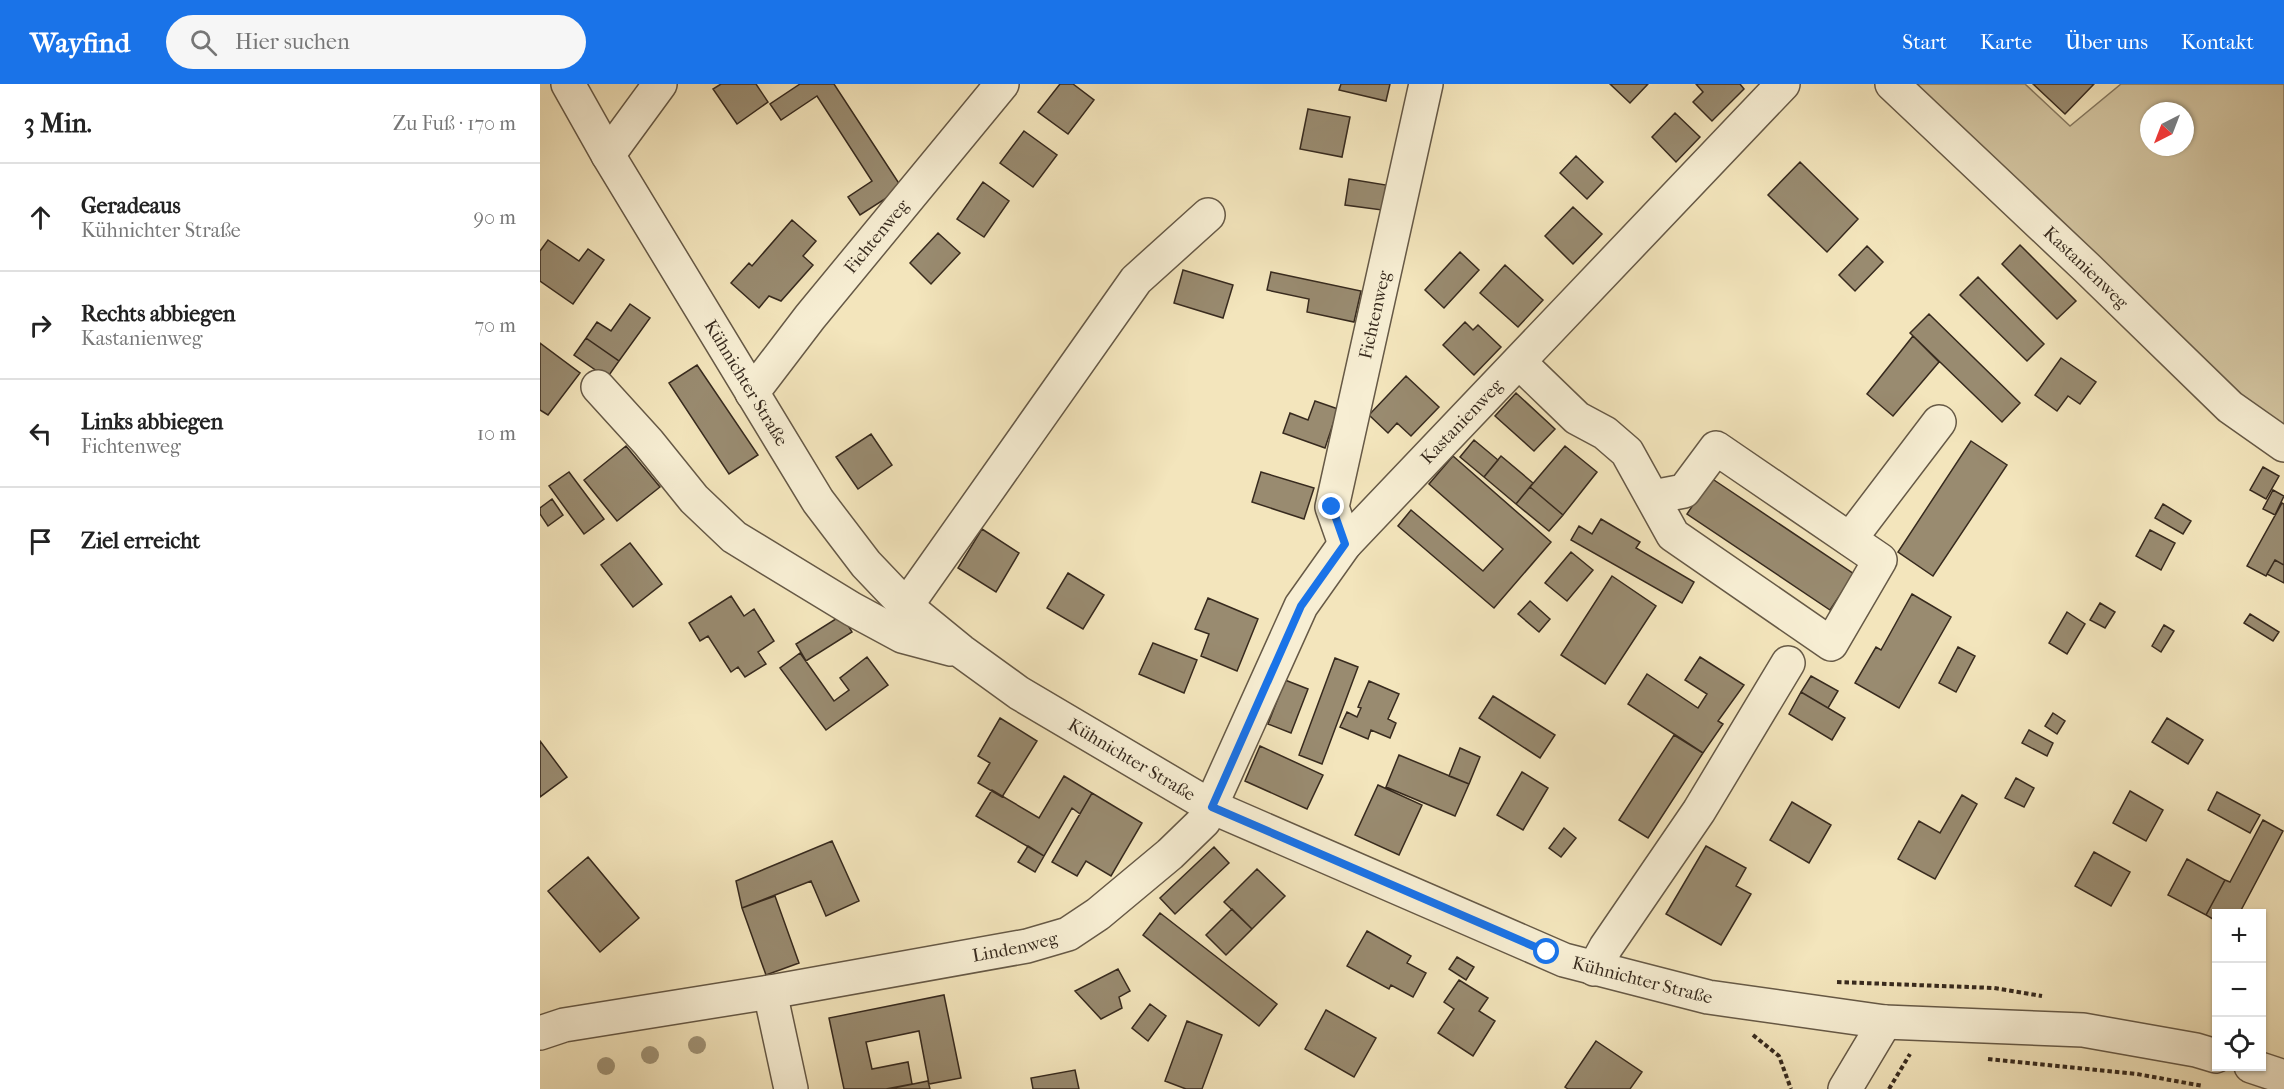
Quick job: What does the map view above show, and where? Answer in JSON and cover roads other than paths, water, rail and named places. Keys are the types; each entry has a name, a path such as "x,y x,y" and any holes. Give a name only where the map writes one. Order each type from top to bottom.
{"street":[{"name":"Kühnichter Straße","path":"568,84 608,155 818,501 866,564 906,606 961,651 1019,693 1212,807 1564,960 1594,969 1708,997 1885,1022 2083,1030 2212,1055"},
{"path":"608,155 660,84"},
{"name":"Fichtenweg","path":"752,393 810,317 1002,84"},
{"name":"Fichtenweg","path":"1345,544 1332,507 1426,84"},
{"name":"Kastanienweg","path":"1892,84 2230,407 2284,445"},
{"name":"Kastanienweg","path":"1212,807 1301,606 1345,544 1781,85"},
{"path":"906,606 1136,280 1208,215"},
{"path":"1519,362 1576,418 1605,433 1627,452 1673,535 1831,644 1880,560 1716,448 1684,491 1653,497"},
{"name":"Kühnichter Straße","path":"598,387 648,442 694,499 734,537 852,609 902,636 961,651"},
{"path":"1850,539 1939,422"},
{"path":"1594,969 1606,947 1699,811 1788,663"},
{"name":"Lindenweg","path":"540,1033 564,1025 969,957 1027,946 1068,934 1098,914 1170,854 1204,821 1212,807"},
{"path":"770,992 791,1089"},
{"path":"1845,1089 1885,1022"},
{"path":"2266,1071 2284,1077"}]}
